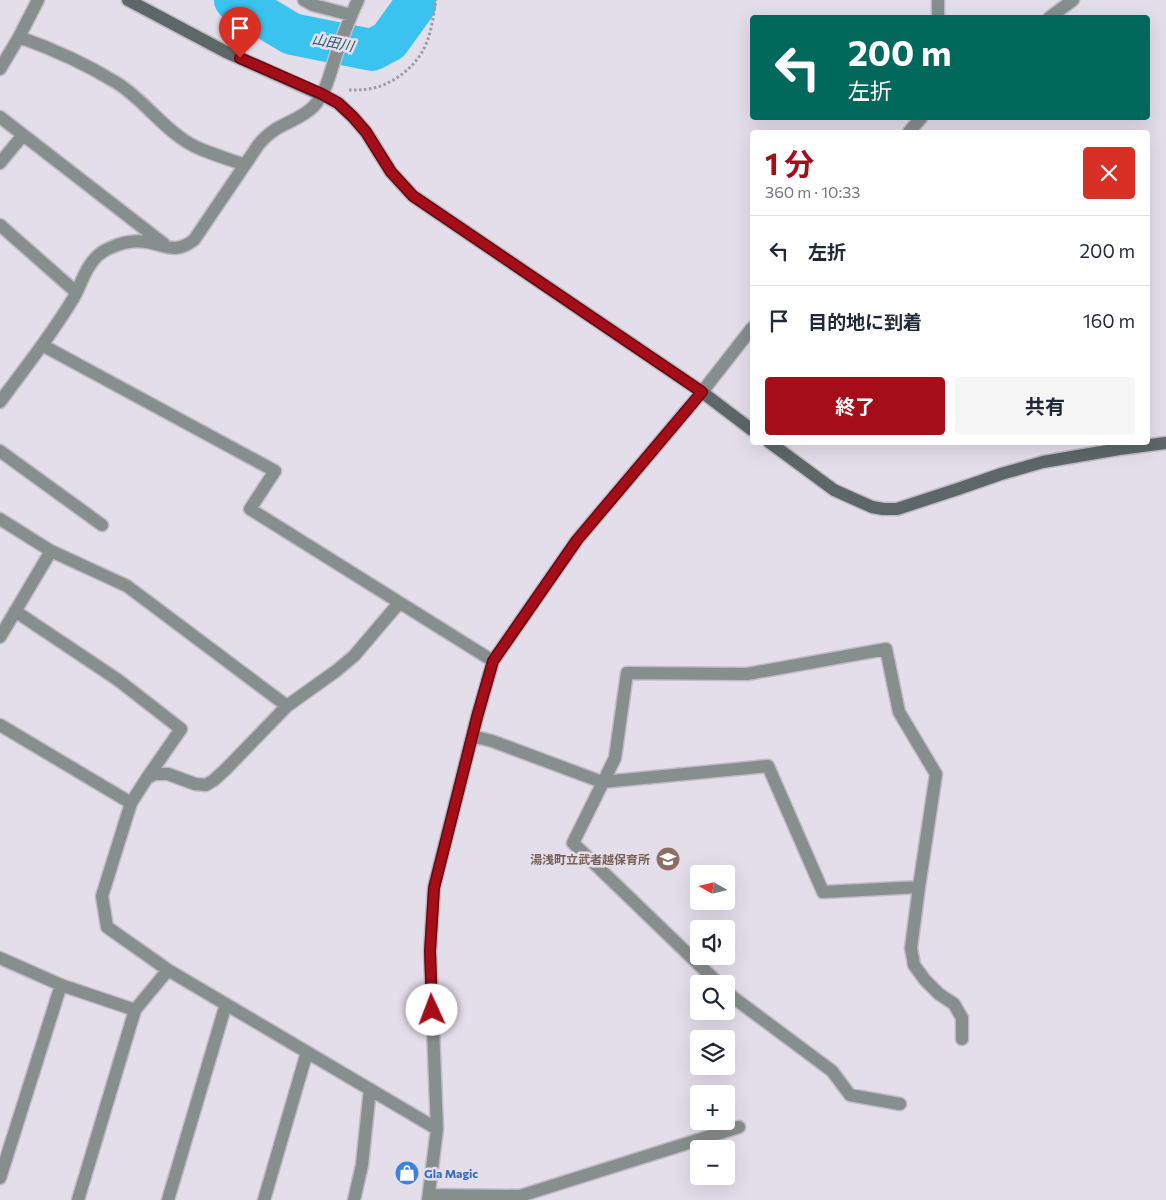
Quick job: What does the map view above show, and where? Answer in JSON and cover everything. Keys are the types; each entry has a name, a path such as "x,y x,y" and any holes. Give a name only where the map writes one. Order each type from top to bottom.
{"street":[{"path":"0,69 38,0"},
{"path":"128,0 226,52 322,94 338,103 360,124 391,172 413,196 702,392 750,428"},
{"path":"304,0 349,20"},
{"path":"1,398 73,301 89,265 96,257 109,248 129,242 146,242 178,249 194,240 266,136 313,107 322,94 358,0"},
{"path":"938,0 938,15"},
{"path":"1053,15 1073,0"},
{"path":"19,37 44,46 118,84 137,99 169,130 183,140 245,165"},
{"path":"0,117 168,247"},
{"path":"911,130 919,120"},
{"path":"0,163 23,135"},
{"path":"0,225 76,292"},
{"path":"740,1127 520,1196 428,1197 437,1129 430,951 434,888 493,661 577,540 702,392 750,331"},
{"path":"42,345 275,471 250,509 493,661"},
{"path":"773,445 834,490 872,507 896,509 1043,462 1166,443"},
{"path":"0,451 102,524"},
{"path":"0,518 52,551 126,586 287,706"},
{"path":"0,637 52,551"},
{"path":"147,778 156,774 168,774 195,784 206,785 214,780 287,706 354,656 399,603"},
{"path":"15,611 118,680 181,729 131,803 102,896 107,927 168,970 437,1129"},
{"path":"710,975 573,843 615,758 627,673 748,674 886,649 899,712 936,774 911,948 914,966 939,994 954,1004 962,1018 962,1039"},
{"path":"0,725 131,803"},
{"path":"472,736 492,741 602,782 768,766 823,892 919,887"},
{"path":"0,958 62,985 135,1010"},
{"path":"78,1200 135,1010 168,970"},
{"path":"0,1178 62,985"},
{"path":"735,999 832,1071 850,1095 900,1104"},
{"path":"168,1200 226,1004"},
{"path":"264,1200 307,1052"},
{"path":"354,1200 362,1165 370,1089"}],"path":[{"path":"322,94 350,90 367,90 381,86 410,67 422,53 430,33 436,0"}],"waterway":[{"name":"山田川","path":"235,0 292,34 372,50 389,41 415,5 415,0"}],"place":[{"name":"湯浅町立武者越保育所","path":"668,859"},
{"name":"Gla Magic","path":"407,1173"}],"route":[{"path":"240,58 322,94 338,103 366,132 391,172 413,196 702,392 577,540 493,661 434,888 430,951 432,1010"}]}
